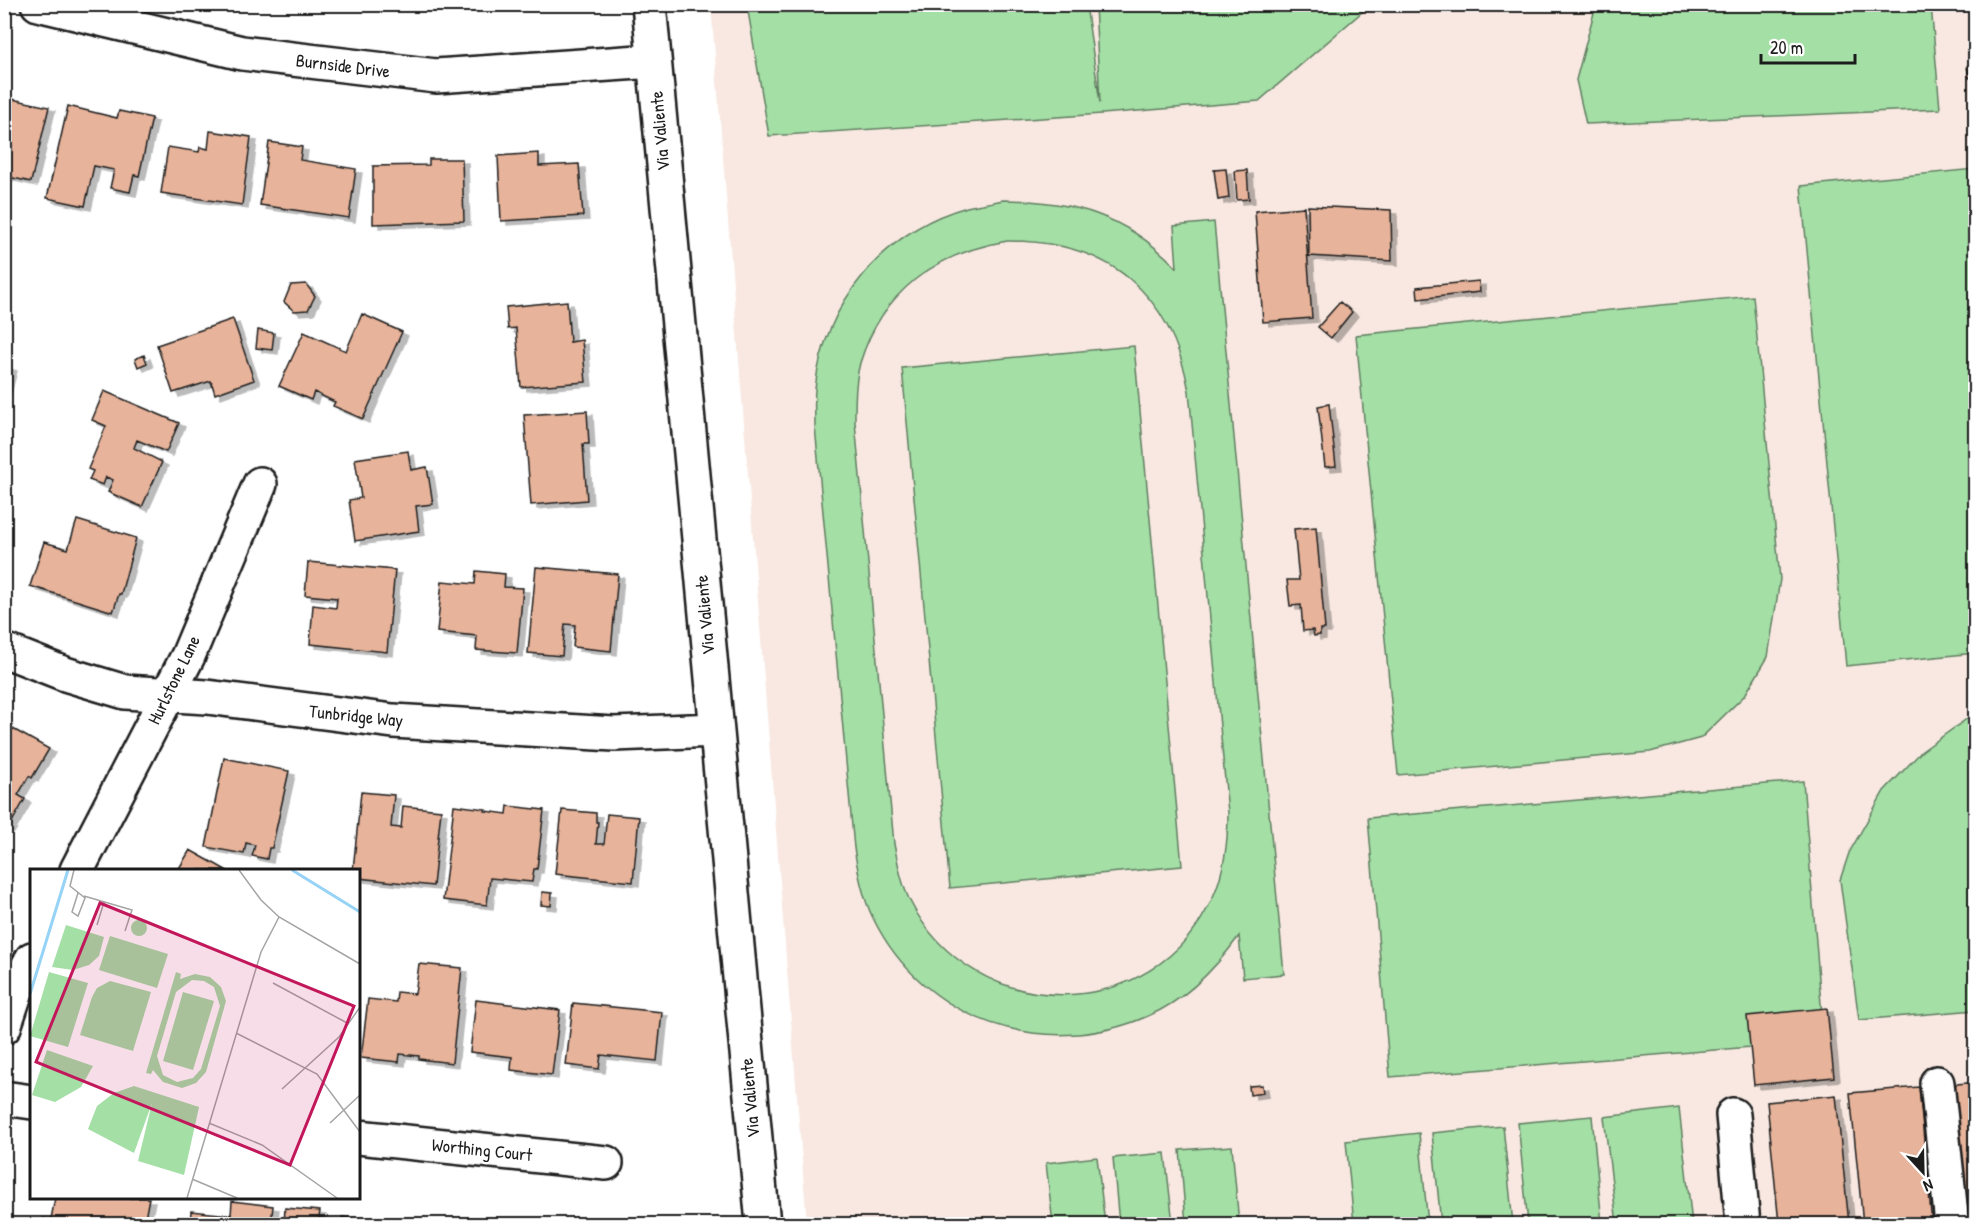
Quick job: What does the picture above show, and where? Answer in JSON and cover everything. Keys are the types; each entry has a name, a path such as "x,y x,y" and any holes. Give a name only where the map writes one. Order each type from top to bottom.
{"street":[{"name":"Burnside Drive","path":"38,4 242,53 436,76 654,61"},
{"name":"Via Valiente","path":"649,4 763,1224"},
{"name":"Hurlstone Lane","path":"78,869 188,656 260,484"},
{"name":"Tunbridge Way","path":"4,650 65,675 125,692 207,697 393,721 614,734 716,730"},
{"path":"4,1027 18,986 30,963"},
{"path":"1937,1083 1952,1224"},
{"path":"4,1098 30,1102"},
{"path":"1733,1115 1743,1224"},
{"name":"Worthing Court","path":"360,1137 606,1163"}],"shaded area":[{"path":"711,5 1975,5 1975,1224 807,1224"}],"green space":[{"path":"747,5 1086,5 1100,103 1095,5 1370,5 1259,101 769,136"},
{"path":"1596,5 1931,5 1940,109 1586,124 1576,80"},
{"path":"1975,169 1975,653 1846,666 1801,186"},
{"path":"1003,200 1053,204 1098,214 1138,235 1177,268 1174,226 1214,222 1284,974 1243,978 1239,936 1199,982 1162,1009 1108,1029 1068,1035 1028,1032 990,1023 955,1006 922,983 895,954 869,910 854,848 815,426 815,389 821,358 831,328 845,300 863,275 885,252 910,233 937,218 967,207","holes":["1007,241 1043,243 1076,250 1104,262 1129,278 1150,300 1167,326 1180,356 1189,391 1228,813 1225,856 1217,887 1186,940 1150,970 1108,988 1063,995 1018,989 976,971 939,942 910,901 904,887 894,844 855,422 856,385 860,363 882,315 897,296 935,266 957,255"]},
{"path":"1753,296 1780,579 1768,657 1745,695 1701,738 1650,752 1398,775 1356,335"},
{"path":"1134,346 1182,866 950,888 902,368"},
{"path":"1975,713 1975,1010 1859,1020 1840,880 1849,853 1884,791 1922,751"},
{"path":"1803,781 1824,1041 1390,1077 1368,818"},
{"path":"1679,1108 1692,1224 1617,1224 1604,1117"},
{"path":"1592,1116 1602,1224 1528,1224 1518,1123"},
{"path":"1503,1126 1513,1224 1441,1224 1432,1133"},
{"path":"1419,1133 1428,1224 1354,1224 1346,1141"},
{"path":"1232,1146 1239,1224 1186,1224 1180,1150"},
{"path":"1165,1153 1173,1224 1119,1224 1113,1158"},
{"path":"1097,1157 1105,1224 1053,1224 1046,1163"}],"building":[{"path":"1976,65 1976,77 1969,78 1967,66"},
{"path":"12,99 49,107 31,182 4,176 4,120 7,121"},
{"path":"68,106 117,118 119,111 152,118 139,176 134,175 130,192 110,188 114,170 94,166 85,206 47,198"},
{"path":"210,131 251,137 242,205 161,193 168,147 199,152 200,147 208,149"},
{"path":"269,142 302,147 300,160 356,169 349,218 260,205"},
{"path":"539,153 539,166 579,164 583,216 501,221 498,156"},
{"path":"429,159 462,159 464,221 373,224 373,166 429,165"},
{"path":"1226,169 1229,198 1218,200 1214,170"},
{"path":"1247,170 1249,199 1237,200 1235,171"},
{"path":"1308,206 1391,210 1392,261 1309,256"},
{"path":"1304,207 1312,318 1263,322 1255,211"},
{"path":"1479,281 1480,292 1418,299 1417,287"},
{"path":"306,284 315,296 308,310 294,311 284,302 291,285"},
{"path":"567,301 570,342 582,340 586,382 521,387 516,328 508,329 506,307"},
{"path":"1340,302 1352,312 1331,338 1318,327"},
{"path":"362,314 402,332 363,419 333,406 335,402 314,392 311,400 279,386 304,332 346,351"},
{"path":"233,319 254,380 215,394 211,381 173,393 157,345"},
{"path":"258,330 274,333 272,350 256,348"},
{"path":"144,355 147,363 138,367 135,359"},
{"path":"4,365 11,367 4,393"},
{"path":"104,391 179,423 166,452 137,440 134,448 162,462 142,507 108,492 113,480 106,477 103,485 89,480 93,471 88,469 106,426 92,420"},
{"path":"1329,404 1336,466 1325,467 1318,406"},
{"path":"587,411 589,444 583,444 587,500 531,505 524,415"},
{"path":"408,451 411,470 427,467 433,504 416,506 419,531 355,541 349,500 361,498 355,459"},
{"path":"77,520 136,538 121,594 119,594 113,612 30,586 44,542 68,549"},
{"path":"1316,527 1325,629 1320,629 1320,635 1314,636 1313,630 1303,631 1301,605 1290,606 1287,580 1299,580 1294,529"},
{"path":"308,562 395,570 387,652 310,644 313,605 336,608 337,598 305,595"},
{"path":"536,567 618,574 611,651 573,647 575,625 565,624 562,656 528,653"},
{"path":"476,571 505,574 504,587 523,588 517,653 476,650 477,636 437,632 442,581 475,584"},
{"path":"4,724 49,749 32,778 29,776 18,795 25,799 8,829 4,827"},
{"path":"224,758 289,771 272,848 269,848 267,859 252,856 255,845 246,843 244,854 206,847"},
{"path":"361,792 394,795 391,827 401,828 403,806 441,810 433,886 360,878 360,869 353,869"},
{"path":"454,805 507,814 508,806 544,810 537,869 534,869 532,882 490,878 487,905 443,900"},
{"path":"562,810 596,813 596,822 598,822 596,844 604,844 607,814 639,817 633,882 555,874"},
{"path":"190,850 224,869 179,869"},
{"path":"542,892 552,893 551,906 541,905"},
{"path":"419,964 462,968 452,1063 400,1054 399,1062 361,1058 368,999 396,1002 397,992 415,994"},
{"path":"476,1000 560,1010 552,1075 511,1070 512,1057 470,1052"},
{"path":"573,1003 662,1012 657,1061 601,1055 599,1069 566,1065"},
{"path":"1827,1008 1834,1077 1754,1085 1747,1016"},
{"path":"1976,1082 1976,1223 1962,1224 1948,1085"},
{"path":"1262,1085 1263,1093 1250,1095 1249,1086"},
{"path":"1919,1087 1932,1224 1863,1224 1850,1093"},
{"path":"1836,1095 1849,1224 1779,1224 1767,1102"},
{"path":"55,1199 149,1199 144,1224 113,1219 112,1224 42,1224 43,1218 51,1219"},
{"path":"232,1201 273,1206 271,1224 190,1224 191,1211 231,1215"},
{"path":"285,1208 320,1211 319,1218 341,1220 342,1217 373,1220 373,1224 284,1224"},
{"path":"384,1220 418,1223 384,1224"}]}
